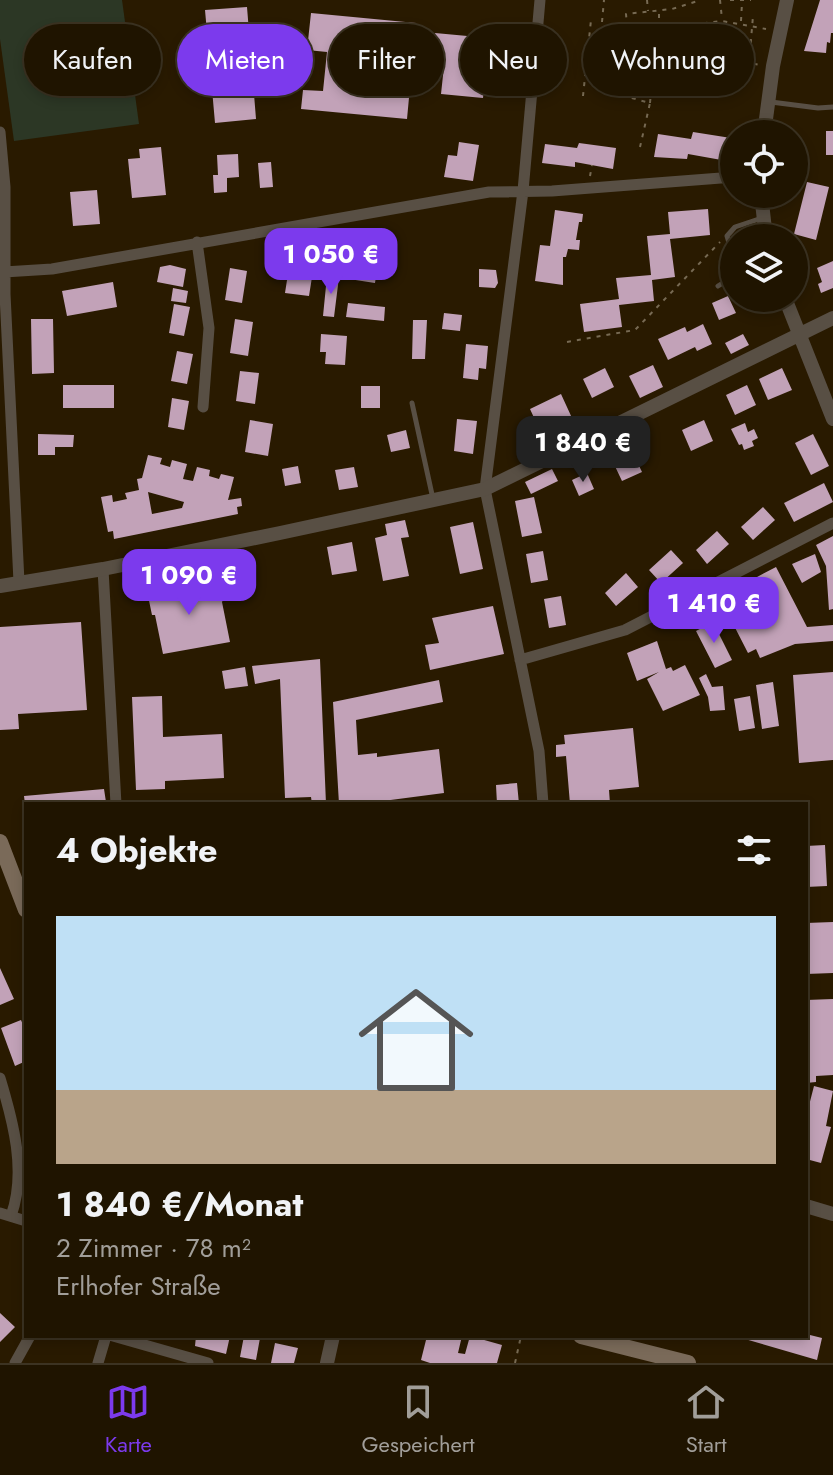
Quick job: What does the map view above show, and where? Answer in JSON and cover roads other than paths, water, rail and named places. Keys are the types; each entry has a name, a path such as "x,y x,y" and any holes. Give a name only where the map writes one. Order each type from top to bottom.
{"main road":[{"path":"0,842 24,905"},
{"path":"589,1338 688,1363"}],"street":[{"path":"540,0 523,191 485,489 539,751 543,802"},
{"path":"766,120 787,0"},
{"path":"0,132 5,187 4,272 19,582"},
{"path":"4,272 52,269 461,197 720,178"},
{"path":"762,208 764,224"},
{"path":"197,242 209,328 203,407"},
{"path":"790,312 833,419"},
{"path":"0,586 103,569 485,489 833,318"},
{"path":"520,660 625,630 833,523"},
{"path":"103,569 116,802"},
{"path":"0,1078 13,1122 17,1166 15,1204 5,1214 24,1220"},
{"path":"808,1207 833,1214"},
{"path":"15,1363 29,1338"},
{"path":"98,1363 105,1338"},
{"path":"120,1338 208,1363"},
{"path":"327,1363 333,1338"}],"lane":[{"path":"768,101 803,107 833,107"},
{"path":"743,224 763,217"},
{"path":"412,403 433,500"}]}
